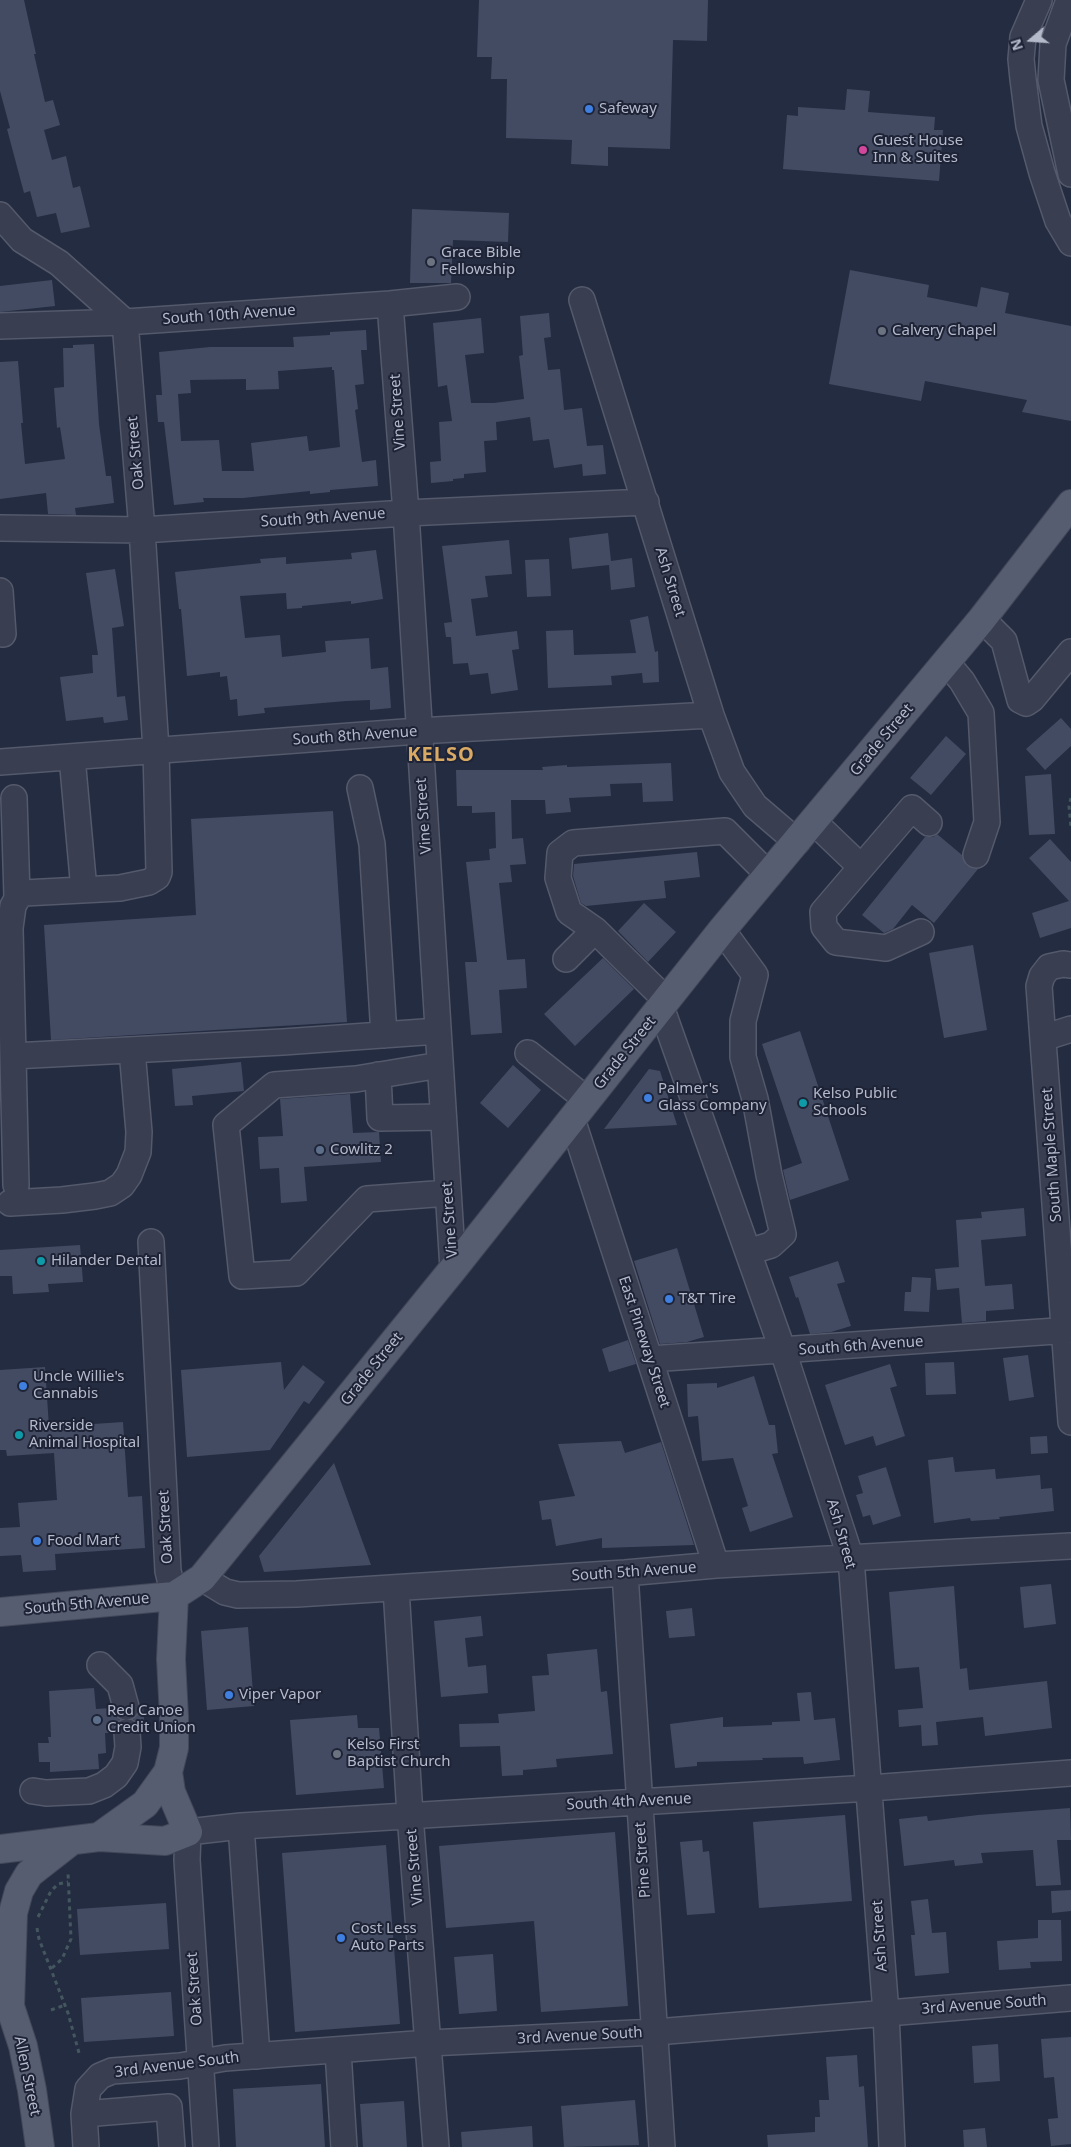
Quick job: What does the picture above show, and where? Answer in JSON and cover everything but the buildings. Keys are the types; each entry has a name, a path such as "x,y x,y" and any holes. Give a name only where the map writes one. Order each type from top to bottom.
{"main road":[{"name":"Grade Street","path":"174,1596 202,1578 453,1268 722,930 806,832 982,619 1071,504"},
{"name":"South 5th Avenue","path":"0,1612 174,1596"},
{"name":"Oak Street","path":"99,1838 145,1804 168,1772 174,1748 171,1659 174,1596"},
{"path":"10,2006 13,1913 19,1891 29,1874 99,1838 165,1841 188,1832 171,1792 168,1772"},
{"path":"0,1848 69,1853"},
{"name":"Allen Street","path":"0,1977 23,2046 32,2090 40,2147"}],"street":[{"path":"1038,0 1023,37 1021,59 1029,126 1058,221 1071,243"},
{"path":"1070,0 1052,44 1050,80 1071,174"},
{"path":"0,215 22,240 59,263 126,322"},
{"name":"South 10th Avenue","path":"0,326 126,322 390,304 457,297"},
{"name":"Ash Street","path":"582,300 711,715 732,772 755,806 806,832 861,867"},
{"name":"Vine Street","path":"390,304 406,513 418,731 453,1268"},
{"name":"Oak Street","path":"84,890 134,885 158,877 156,750 126,322"},
{"name":"South 9th Avenue","path":"0,528 142,530 406,513 646,502"},
{"path":"0,591 3,634"},
{"path":"982,619 1004,641 1020,700 1026,702 1032,699 1071,652"},
{"path":"946,662 962,681 981,713 987,822 976,855"},
{"name":"South 8th Avenue","path":"0,762 418,731 711,715"},
{"path":"17,897 24,893 84,890 72,757"},
{"path":"360,788 372,844 384,1035"},
{"path":"14,798 17,897 13,906 10,928 13,1056 13,1194 62,1200 110,1193 122,1186 129,1175 138,1152 132,1050"},
{"path":"921,932 886,948 836,942 824,926 823,912 912,808 929,822"},
{"path":"663,1004 595,930 569,912 558,878 560,853 573,843 725,831 769,874"},
{"path":"566,959 595,930"},
{"path":"722,930 755,975 743,1020 743,1057 755,1099 769,1175 783,1234 771,1244 748,1252"},
{"name":"South Maple Street","path":"1071,965 1063,964 1049,967 1042,976 1039,986 1068,1330 1071,1422"},
{"name":"Ash Street","path":"663,1004 783,1351 851,1559 886,2013 892,2147"},
{"path":"1043,1038 1071,1029"},
{"path":"13,1056 438,1031"},
{"path":"528,1053 579,1109"},
{"path":"440,1065 378,1075 274,1085 226,1125 242,1276 296,1273 367,1200 448,1192"},
{"path":"378,1075 380,1118 443,1118"},
{"name":"East Pineway Street","path":"579,1109 650,1359 716,1565"},
{"name":"Oak Street","path":"151,1242 168,1571 174,1596"},
{"name":"South 6th Avenue","path":"650,1359 1068,1330"},
{"name":"South 5th Avenue","path":"202,1578 225,1592 238,1595 298,1594 625,1573 716,1565 1071,1546"},
{"name":"Pine Street","path":"625,1573 638,1801 656,2032 662,2147"},
{"name":"Vine Street","path":"396,1588 410,1816 436,2147"},
{"path":"100,1665 120,1685 126,1707"},
{"path":"33,1791 46,1793 89,1791 104,1785 116,1776 125,1763 128,1748 127,1732"},
{"name":"South 4th Avenue","path":"188,1832 241,1826 870,1788 1071,1773"},
{"path":"241,1826 257,2056"},
{"name":"Oak Street","path":"188,1832 187,1860 206,2147"},
{"name":"3rd Avenue South","path":"84,2114 85,2098 88,2089 100,2076 112,2071 180,2066 225,2058 429,2043 656,2032 1071,1998"},
{"path":"338,2051 344,2147"},
{"path":"86,2147 84,2114 169,2107 172,2147"}],"path":[{"path":"1071,798 1069,806 1071,828"},
{"path":"52,1968 62,1959 71,1939 68,1882 69,1853"},
{"path":"68,1882 58,1884 51,1891 38,1917 37,1929 39,1939 65,2005 79,2053"},
{"path":"51,2010 65,2005"}],"place":[{"name":"Safeway","path":"589,109"},
{"name":"Guest House Inn & Suites","path":"863,150"},
{"name":"Grace Bible Fellowship","path":"431,262"},
{"name":"Calvery Chapel","path":"882,331"},
{"name":"Palmer's Glass Company","path":"648,1098"},
{"name":"Kelso Public Schools","path":"803,1103"},
{"name":"Cowlitz 2","path":"320,1150"},
{"name":"Hilander Dental","path":"41,1261"},
{"name":"T&T Tire","path":"669,1299"},
{"name":"Uncle Willie's Cannabis","path":"23,1386"},
{"name":"Riverside Animal Hospital","path":"19,1435"},
{"name":"Food Mart","path":"37,1541"},
{"name":"Viper Vapor","path":"229,1695"},
{"name":"Red Canoe Credit Union","path":"97,1720"},
{"name":"Kelso First Baptist Church","path":"337,1754"},
{"name":"Cost Less Auto Parts","path":"341,1938"}],"district":[{"name":"KELSO","path":"441,755"}]}
